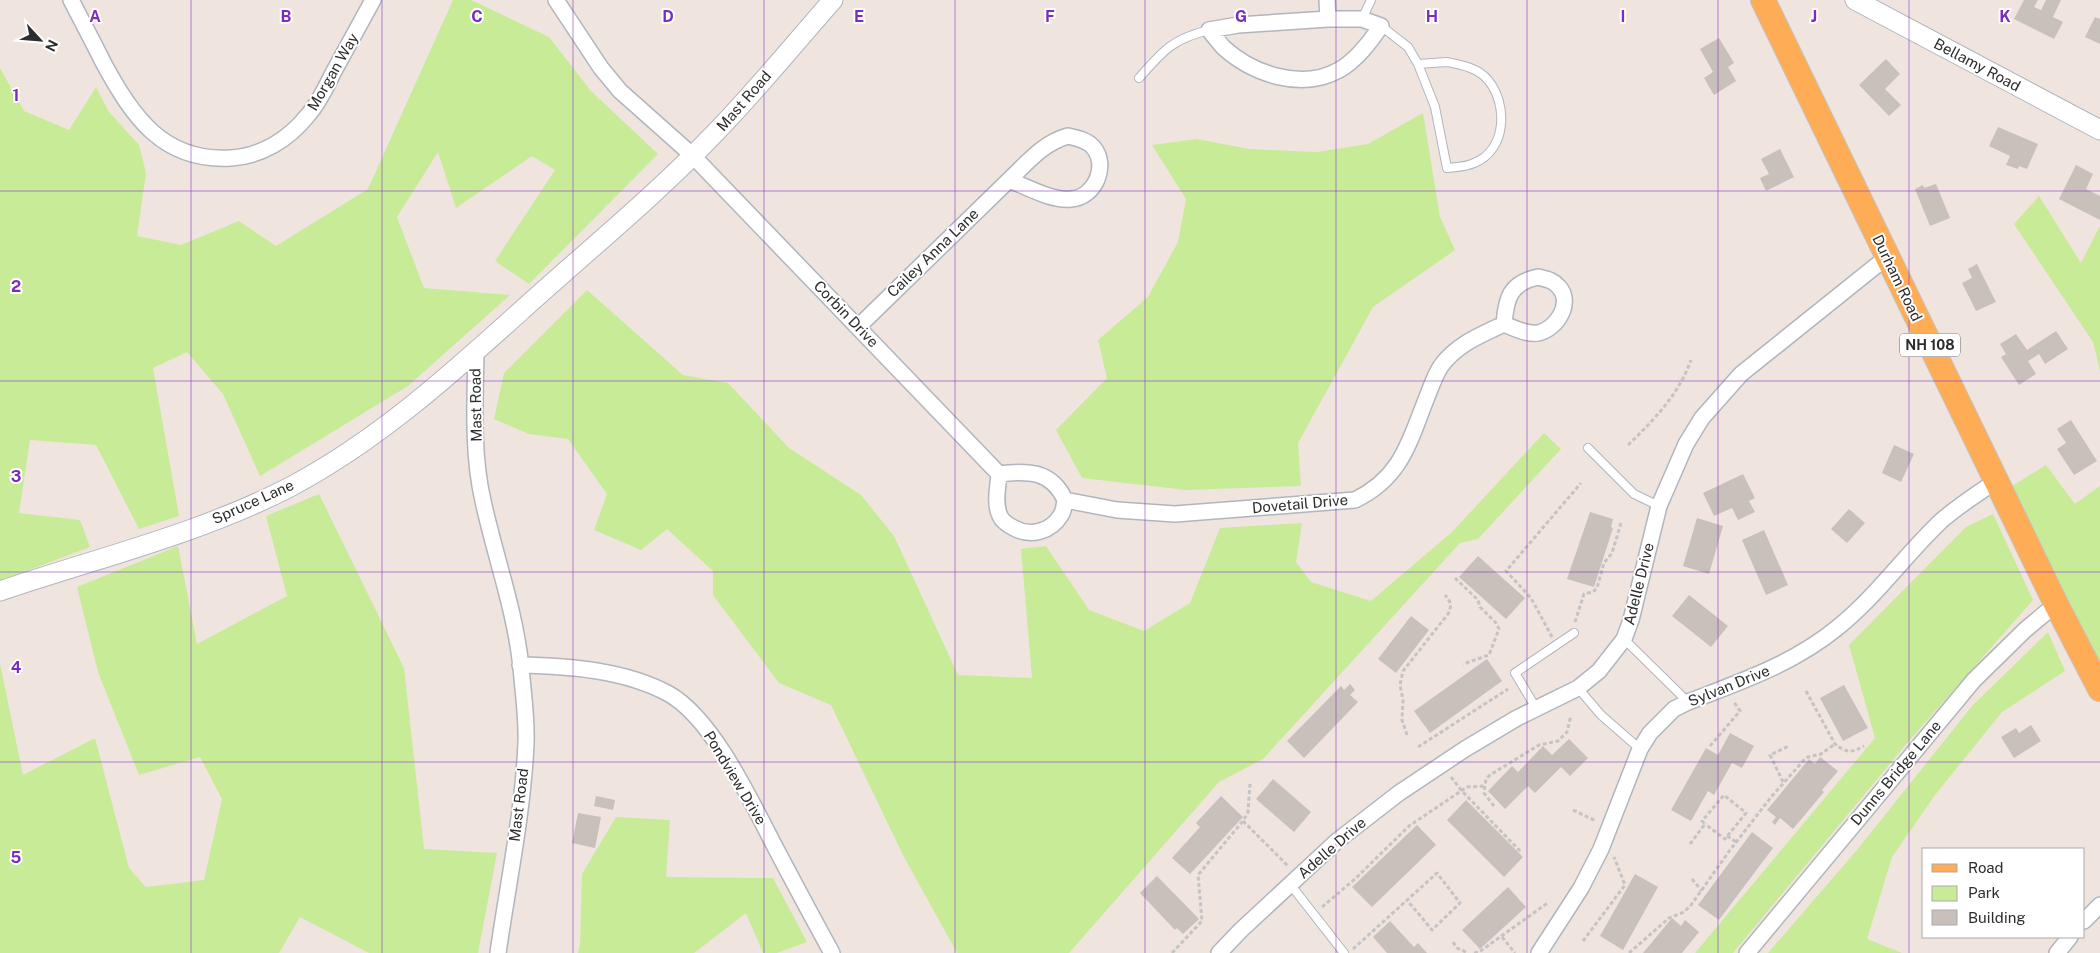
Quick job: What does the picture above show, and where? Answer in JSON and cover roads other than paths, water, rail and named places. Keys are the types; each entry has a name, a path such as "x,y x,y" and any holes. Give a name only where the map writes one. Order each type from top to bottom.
{"main road":[{"name":"Durham Road","path":"1762,0 2056,604 2100,689"}],"street":[{"name":"Morgan Way","path":"70,0 123,98 144,126 171,146 204,157 221,158 238,157 271,147 299,126 319,99 373,0"},
{"name":"Corbin Drive","path":"556,0 601,68 620,91 692,155 999,474"},
{"name":"Mast Road","path":"498,953 523,780 526,740 520,665 514,624 481,492 476,446 476,353 640,205 715,133 833,0"},
{"path":"1327,0 1328,19"},
{"name":"Bellamy Road","path":"1855,0 2100,130"},
{"path":"1328,19 1362,19 1381,26 1360,52 1339,70 1320,77 1301,79 1281,78 1260,71 1224,48 1210,30 1238,25 1328,19"},
{"name":"Cailey Anna Lane","path":"858,327 1041,148 1054,140 1068,136 1082,139 1093,147 1099,158 1099,172 1094,186 1085,196 1071,200 1050,196 1009,180"},
{"name":"Adelle Drive","path":"1219,953 1241,930 1337,841 1399,793 1465,749 1536,708 1578,688 1599,671 1624,639 1631,620 1659,506 1686,444 1702,418 1721,394 1766,354 1887,257"},
{"name":"Dovetail Drive","path":"1065,500 1117,510 1175,514 1355,500 1373,491 1388,477 1401,459 1441,366 1466,342 1504,324"},
{"name":"Spruce Lane","path":"0,592 182,532 231,514 292,486 332,462 419,402 476,353"},
{"path":"1020,471 1040,475 1051,481 1060,489 1065,500 1062,515 1051,526 1036,533 1023,533 1010,526 1000,516 997,500 999,474 1020,471"},
{"name":"Sylvan Drive","path":"1539,953 1581,888 1601,848 1640,749 1662,719 1674,709 1688,702 1784,663 1814,646 1838,628 1864,604 1940,522 1958,506 1996,481"},
{"name":"Dunns Bridge Lane","path":"1747,953 1974,680 2025,630 2056,604"},
{"name":"Pondview Drive","path":"520,665 600,672 624,677 669,694 690,709 726,758 832,953"},
{"path":"2085,920 2100,905"},
{"path":"2057,953 2069,938"}],"lane":[{"path":"1362,19 1371,0"},
{"path":"1381,26 1408,47 1418,64 1435,107 1447,168 1474,163 1491,149 1502,129 1502,113 1496,92 1488,80 1478,71 1463,65 1447,62 1418,64"},
{"path":"1139,78 1170,45 1181,38 1210,30"},
{"path":"1588,448 1634,494 1659,506"},
{"path":"1536,708 1515,673 1574,634"},
{"path":"1624,639 1688,702"},
{"path":"1578,688 1601,714 1640,749"},
{"path":"1290,884 1344,953"}]}
